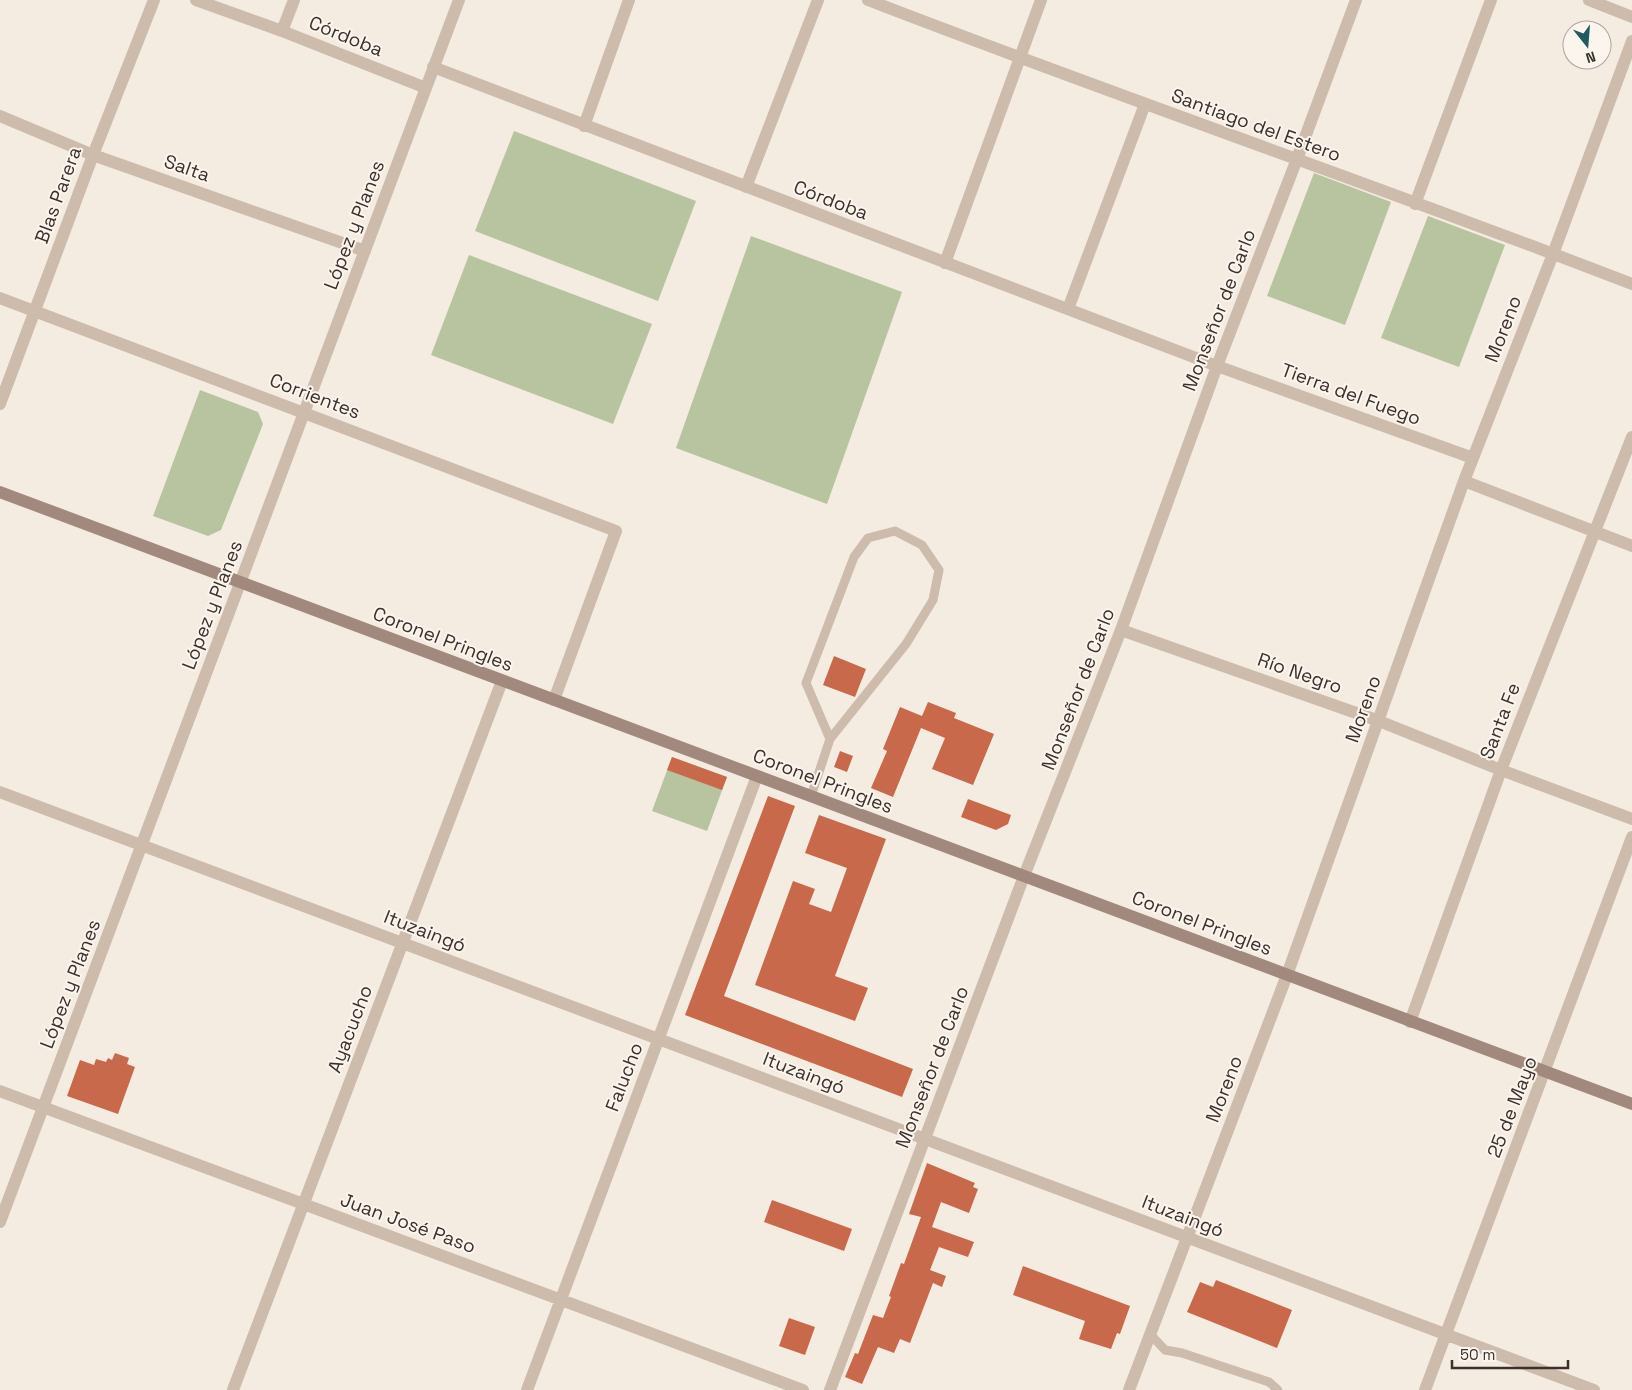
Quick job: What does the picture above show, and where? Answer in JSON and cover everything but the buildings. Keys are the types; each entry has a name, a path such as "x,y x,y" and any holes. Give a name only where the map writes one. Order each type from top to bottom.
{"main road":[{"name":"Coronel Pringles","path":"0,492 1632,1104"}],"street":[{"name":"Blas Parera","path":"0,404 92,155 154,0"},
{"name":"Córdoba","path":"196,0 282,31 426,88"},
{"path":"282,31 294,0"},
{"name":"López y Planes","path":"0,1222 459,0"},
{"path":"584,126 629,0"},
{"path":"746,188 818,0"},
{"name":"Santiago del Estero","path":"868,0 1020,59 1297,159 1632,284"},
{"path":"945,263 1041,0"},
{"name":"Monseñor de Carlo","path":"830,1390 1024,876 1122,630 1217,366 1356,0"},
{"path":"1415,204 1491,0"},
{"path":"1589,0 1632,17"},
{"name":"Moreno","path":"1129,1390 1287,975 1464,481 1553,254 1632,41"},
{"name":"Córdoba","path":"433,67 746,188 1217,366"},
{"path":"1068,309 1145,104"},
{"name":"Salta","path":"0,116 92,155 365,251"},
{"name":"Corrientes","path":"0,298 616,531 554,700"},
{"name":"Tierra del Fuego","path":"1217,366 1473,458"},
{"name":"Santa Fe","path":"1410,1022 1501,770 1593,532 1632,437"},
{"path":"1464,481 1632,546"},
{"name":"Río Negro","path":"1122,630 1379,721 1501,770 1632,819"},
{"name":"Ayacucho","path":"233,1390 502,681"},
{"name":"Falucho","path":"526,1390 757,776"},
{"name":"Ituzaingó","path":"0,792 1594,1390"},
{"name":"25 de Mayo","path":"1425,1390 1632,837"},
{"name":"Juan José Paso","path":"0,1091 803,1390"}],"lane":[{"path":"810,796 830,739 906,644 933,600 938,570 922,545 895,532 868,538 854,558 806,683 830,739"},
{"path":"1150,1334 1165,1350 1182,1353 1269,1382 1278,1390"}],"green space":[{"path":"514,131 696,201 658,301 475,231"},
{"path":"1314,173 1391,202 1345,325 1267,296"},
{"path":"1428,216 1505,245 1459,367 1381,338"},
{"path":"751,236 902,292 827,504 676,448"},
{"path":"469,255 652,324 613,424 431,355"},
{"path":"200,390 258,412 263,424 221,530 208,536 153,516"},
{"path":"672,757 727,777 707,831 652,811"}]}
